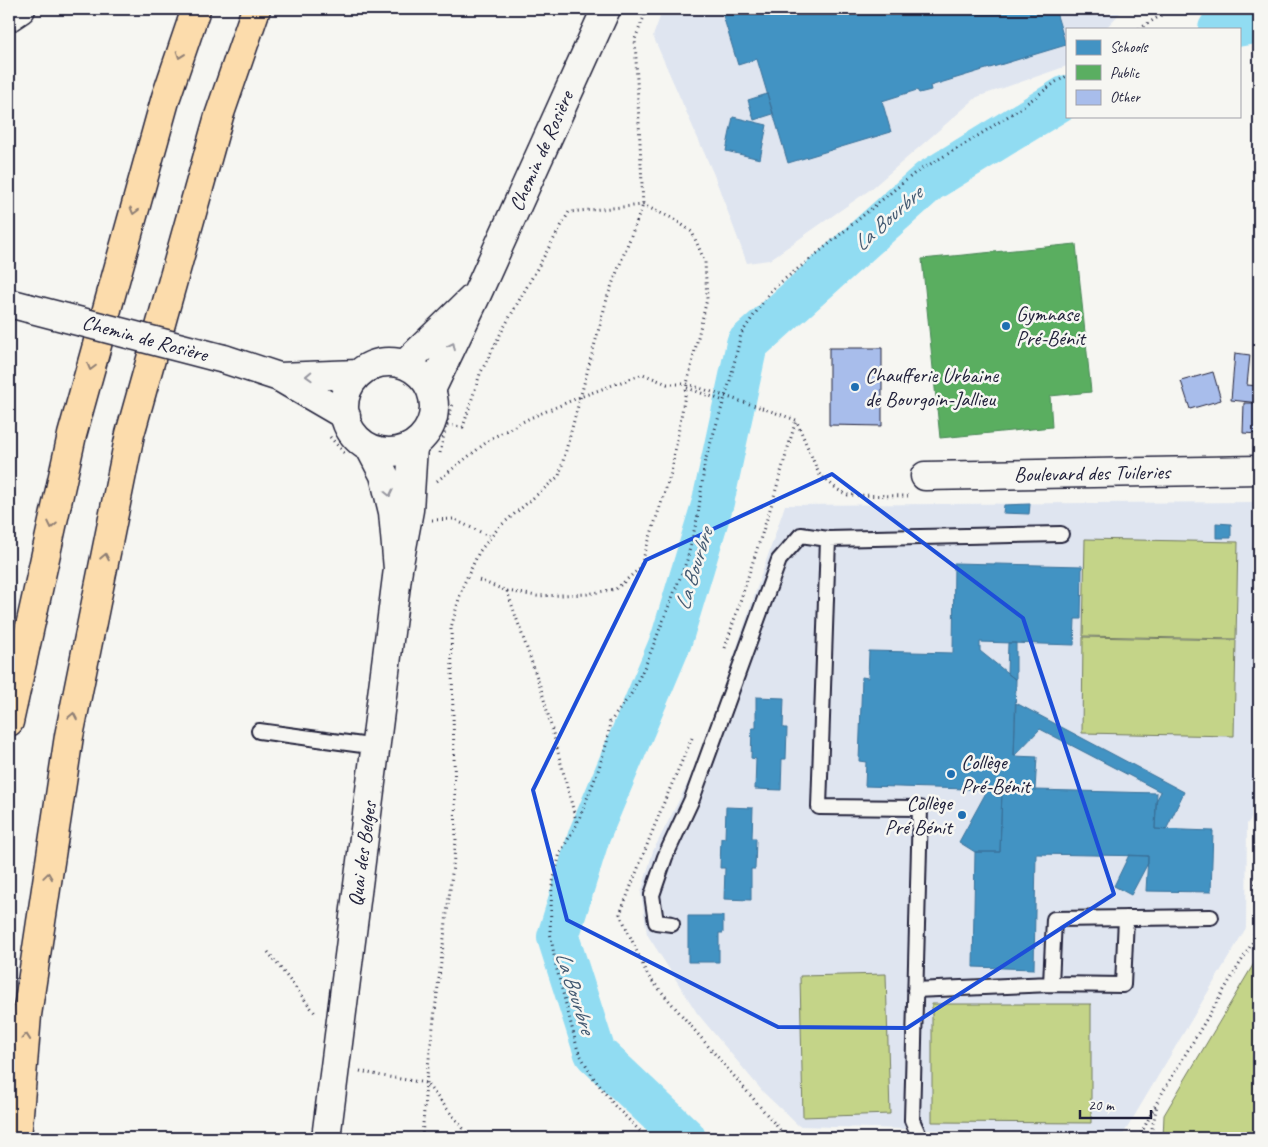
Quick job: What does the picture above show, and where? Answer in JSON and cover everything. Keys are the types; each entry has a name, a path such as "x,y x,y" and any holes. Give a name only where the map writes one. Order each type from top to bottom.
{"highway":[{"path":"9,722 72,435 166,97 196,9"},
{"path":"18,1138 28,1015 69,736 130,434 219,116 256,9"}],"street":[{"path":"9,17 21,9"},
{"name":"Chemin de Rosière","path":"431,390 477,294 606,9"},
{"name":"Chemin de Rosière","path":"404,364 477,294"},
{"name":"Chemin de Rosière","path":"18,305 224,359 279,378 336,426"},
{"path":"392,362 404,364 415,370 425,379 431,390 434,402 434,415 430,427 423,438 413,446 399,451 358,451 359,440 350,430 336,426 349,386 358,374 368,367 392,362"},
{"name":"Chemin de Rosière","path":"279,378 358,374"},
{"name":"Quai des Belges","path":"326,1138 377,747 398,569 409,510 413,446"},
{"name":"Quai des Belges","path":"358,451 384,475 393,512 398,569"},
{"name":"Boulevard des Tuileries","path":"924,476 1259,470"}],"lane":[{"path":"672,924 656,922 652,896 665,857 692,799 779,560 800,535 828,539 1061,534"},
{"path":"828,539 819,807 920,808 912,1120 920,1138"},
{"path":"259,731 377,747"},
{"path":"1051,984 1054,919 1211,917"},
{"path":"915,990 1051,984 1123,985 1126,918"}],"path":[{"path":"422,1138 426,1084 456,841 452,628 462,588 479,552 499,527 559,476 608,295 643,205 635,39 647,9"},
{"path":"1141,28 1171,9"},
{"path":"646,1138 615,1106 593,1077 578,1051 556,966 550,932 552,886 560,853 577,824 598,771 607,742 610,722 631,694 646,664 687,560 698,515 705,460 730,380 741,334 772,289 814,257 865,213 916,173 978,136 1066,77"},
{"path":"438,459 446,425 463,427 480,374 503,329 569,212 643,205 674,219 692,232 705,262 707,299 687,386 671,473 640,568 616,589 587,594 537,596 507,590 476,579"},
{"path":"434,476 433,484 492,438 530,418 643,374 667,384 687,386 796,420 819,474 838,490 848,495 924,496 924,476"},
{"path":"687,386 724,401"},
{"path":"336,426 340,448 358,451"},
{"path":"427,520 453,519 491,537"},
{"path":"507,590 542,692 577,824"},
{"path":"1139,1138 1158,1100 1254,940 1257,826 1259,823"},
{"path":"268,952 320,1020"},
{"path":"335,1066 426,1084 471,1138"},
{"path":"1150,1138 1158,1100"},
{"path":"786,1137 798,1138"}],"highlighted area":[{"path":"832,474 1023,618 1114,894 907,1028 778,1027 567,920 533,790 646,560"}],"shaded area":[{"path":"663,9 1129,9 1121,12 1106,28 1066,28 1066,66 977,97 871,189 769,260 747,263 714,175 653,36"},
{"name":"Collège Pré Bénit","path":"1259,502 1259,807 1247,824 1246,928 1123,1135 799,1126 764,1093 697,1013 647,934 641,893 653,851 697,765 785,505"}],"green space":[{"path":"1085,539 1238,542 1236,639 1083,636"},
{"path":"1083,637 1236,640 1234,736 1082,733"},
{"path":"1259,955 1259,1138 1163,1138 1164,1115"},
{"path":"886,974 890,1114 803,1117 800,976"},
{"path":"932,1004 1091,1004 1091,1123 932,1122"}],"building: Schools":[{"path":"721,9 1055,9 1066,45 930,86 931,90 919,93 917,90 882,101 891,132 788,163 757,59 738,65"},
{"path":"767,94 773,114 754,120 748,100"},
{"path":"733,117 767,125 760,159 726,151"},
{"path":"1030,504 1029,514 1003,513 1004,505"},
{"path":"1216,523 1231,524 1231,538 1216,538"},
{"name":"Collège Pré-Bénit","path":"954,563 1082,566 1081,619 1075,619 1074,645 980,642 980,651 1016,680 1014,756 1037,757 1035,790 1157,793 1155,829 1213,831 1211,892 1146,891 1148,856 1036,854 1034,969 973,967 975,852 1000,852 1002,790 865,786 866,762 859,761 862,677 868,678 869,651 953,653"},
{"path":"1008,643 1016,643 1016,680 1007,673"},
{"path":"756,697 784,698 783,728 787,728 786,759 782,759 781,790 755,789 756,759 751,758 752,728 756,728"},
{"path":"1016,703 1184,792 1166,830 1155,829 1156,801 1161,792 1040,729 1014,756"},
{"path":"988,789 1002,790 1000,852 975,852 959,842"},
{"path":"726,807 753,808 752,838 756,838 755,869 751,869 751,900 724,899 725,868 720,868 721,838 725,838"},
{"path":"1129,855 1148,856 1148,863 1131,895 1114,886"},
{"path":"688,916 723,916 723,933 719,933 719,962 688,962"}],"building: Public":[{"name":"Gymnase Pré-Bénit","path":"1076,244 1091,392 1050,396 1052,427 940,438 922,259"}],"building: Other":[{"name":"Chaufferie Urbaine de Bourgoin-Jallieu","path":"829,348 882,348 882,426 829,425"},
{"path":"1235,353 1250,355 1247,385 1259,386 1259,403 1231,400"},
{"path":"1213,372 1221,400 1190,409 1181,381"},
{"path":"1244,403 1259,403 1259,434 1243,433"}],"waterway":[{"name":"La Bourbre","path":"1225,28 1259,22"},
{"name":"La Bourbre","path":"685,1138 595,1053 558,937 589,836 671,641 713,502 747,344 929,181 1066,97"}],"place":[{"name":"Gymnase Pré-Bénit","path":"1006,326"},
{"name":"Chaufferie Urbaine de Bourgoin-Jallieu","path":"855,387"},
{"name":"Collège Pré-Bénit","path":"951,774"},
{"name":"Collège Pré Bénit","path":"962,815"}]}
